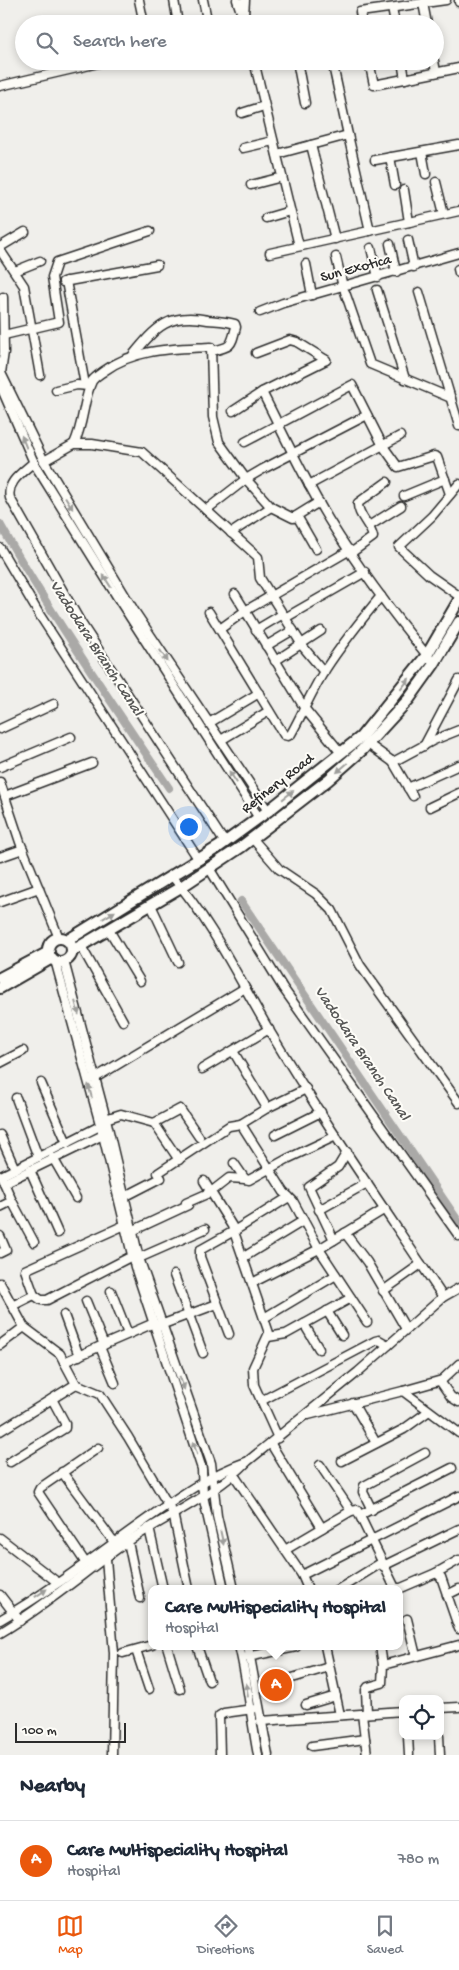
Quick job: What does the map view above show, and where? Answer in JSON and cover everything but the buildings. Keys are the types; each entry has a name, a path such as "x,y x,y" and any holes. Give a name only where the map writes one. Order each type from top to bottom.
{"main road":[{"name":"Refinery Road","path":"77,948 181,887 249,841 328,780 354,750 427,656 459,598"},
{"name":"Refinery Road","path":"63,939 225,843 341,753 368,744 409,699 434,664 459,622"},
{"path":"239,833 249,841"},
{"path":"0,978 55,958 69,958 77,948 63,939 50,944 55,958"},
{"path":"0,988 55,958"}],"street":[{"path":"140,0 142,15"},
{"path":"174,0 176,15"},
{"path":"203,0 206,15"},
{"path":"237,0 243,15"},
{"path":"245,0 245,15"},
{"path":"360,15 360,12 446,0"},
{"path":"423,3 425,15"},
{"path":"392,8 393,15"},
{"path":"371,70 374,85 459,68"},
{"path":"0,86 68,70"},
{"path":"256,70 299,246"},
{"path":"299,70 305,103"},
{"path":"334,70 370,231"},
{"path":"404,70 405,79"},
{"path":"242,113 264,106"},
{"path":"277,154 348,135"},
{"path":"243,148 273,142"},
{"path":"311,145 334,239"},
{"path":"375,160 459,145"},
{"path":"422,152 426,174"},
{"path":"390,157 395,185"},
{"path":"251,185 282,177"},
{"path":"436,182 444,214"},
{"path":"404,190 409,222"},
{"path":"266,218 290,211"},
{"path":"270,253 459,211"},
{"path":"4,335 58,322 52,275 56,264 60,261 150,231"},
{"path":"25,232 0,249 26,291 40,375"},
{"path":"408,240 414,267"},
{"path":"390,244 396,272"},
{"path":"371,248 378,277"},
{"name":"Sun Exotica","path":"260,312 312,295 344,289 459,253"},
{"path":"336,257 344,289 370,364 451,398"},
{"path":"15,271 40,260"},
{"path":"306,264 312,295"},
{"path":"53,284 157,265"},
{"path":"66,281 88,386 81,431 74,444"},
{"path":"377,290 405,379"},
{"path":"419,292 459,426"},
{"path":"3,298 4,359 1,372 44,461 135,612 268,811"},
{"path":"132,357 160,325 185,317 196,317 235,324 231,345 228,348 212,351"},
{"path":"233,411 262,392 326,360 297,342 290,340 256,353"},
{"path":"88,386 93,379 114,363 142,353 170,349 212,347 213,417 219,442 246,479 271,507 293,518 319,502"},
{"path":"0,385 34,462 121,603 259,818"},
{"path":"56,390 72,385 88,386"},
{"path":"245,442 352,385 383,446 398,467 436,457 450,494"},
{"path":"262,392 319,502 380,596 434,664"},
{"path":"206,510 246,479 292,453 367,416"},
{"path":"309,485 400,436"},
{"path":"44,461 74,444 92,444 142,452 258,557 260,578 301,643 324,672"},
{"path":"34,462 12,482 9,487 10,498 81,623 225,843"},
{"path":"404,496 445,479"},
{"path":"220,629 245,611 372,539 373,535 369,526 357,508 358,503 387,482"},
{"path":"459,484 432,516 399,547 429,575 459,598"},
{"path":"369,526 401,506"},
{"path":"231,533 271,507"},
{"path":"296,516 316,549"},
{"path":"0,548 45,622 198,860"},
{"path":"256,630 364,572"},
{"path":"235,594 305,709 341,753"},
{"path":"209,612 284,735 288,736 291,734 324,672 351,632 380,596"},
{"path":"266,646 293,630"},
{"path":"276,661 320,631"},
{"path":"424,746 459,680"},
{"path":"209,723 259,693"},
{"path":"0,729 54,704"},
{"path":"221,740 269,711"},
{"path":"393,762 459,730"},
{"path":"0,767 71,737"},
{"path":"368,744 393,762 413,796"},
{"path":"5,796 92,763"},
{"path":"408,788 459,765"},
{"path":"1,786 23,849 63,939"},
{"path":"430,807 459,793"},
{"path":"249,841 279,869 316,894 332,910 360,965 459,1103"},
{"path":"0,857 23,849"},
{"path":"209,868 283,988 459,1236"},
{"path":"172,876 217,938 268,1029 346,1152 443,1296"},
{"path":"0,902 40,888"},
{"path":"151,905 178,962"},
{"path":"109,930 140,981"},
{"path":"77,948 123,1021"},
{"path":"55,958 95,1078 103,1135 129,1226"},
{"path":"55,958 124,1197 136,1257 202,1469 203,1496 223,1585"},
{"path":"95,1078 245,988"},
{"path":"202,1069 268,1029"},
{"path":"0,1063 23,1051"},
{"path":"233,1051 268,1108"},
{"path":"41,1083 67,1143"},
{"path":"124,1197 160,1176 179,1160 229,1126 241,1124 306,1089"},
{"path":"16,1098 38,1157"},
{"path":"154,1123 180,1109 200,1137"},
{"path":"275,1135 321,1112"},
{"path":"2,1178 14,1169 67,1143 102,1122 121,1114 154,1123 179,1160"},
{"path":"241,1124 289,1196 319,1249 367,1322"},
{"path":"0,1135 14,1169"},
{"path":"2,1178 30,1170 103,1135"},
{"path":"205,1229 136,1257 47,1300 42,1300 34,1295 25,1270 129,1226 187,1204 211,1192 229,1178 249,1180 287,1159 336,1136"},
{"path":"334,1240 309,1189 310,1186 338,1167 346,1152"},
{"path":"54,1158 76,1198"},
{"path":"234,1163 245,1179"},
{"path":"30,1170 58,1233"},
{"path":"2,1178 34,1242"},
{"path":"204,1181 231,1222 269,1333 253,1368 254,1385 278,1438"},
{"path":"319,1210 367,1183"},
{"path":"229,1334 200,1257 200,1250 289,1196"},
{"path":"0,1207 12,1201"},
{"path":"252,1283 319,1249 385,1209"},
{"path":"244,1257 303,1221"},
{"path":"345,1233 367,1262 406,1329"},
{"path":"0,1236 6,1250 0,1253"},
{"path":"383,1291 421,1264"},
{"path":"174,1275 203,1353"},
{"path":"264,1318 336,1275"},
{"path":"0,1283 24,1327 60,1354 76,1384 100,1394 128,1437 173,1513 188,1585"},
{"path":"0,1633 20,1621 128,1542 234,1476 248,1461 271,1444 388,1345 443,1296 459,1288"},
{"path":"111,1291 128,1334"},
{"path":"12,1306 34,1295"},
{"path":"268,1337 286,1334 351,1298"},
{"path":"86,1301 115,1383"},
{"path":"64,1362 128,1334 217,1304"},
{"path":"327,1311 342,1335"},
{"path":"64,1315 79,1356"},
{"path":"304,1324 319,1349"},
{"path":"157,1325 211,1463 217,1516 233,1585"},
{"path":"0,1345 24,1327"},
{"path":"261,1401 375,1341 379,1340 388,1345"},
{"path":"304,1416 440,1381 459,1364"},
{"path":"440,1381 451,1397 459,1402"},
{"path":"0,1431 76,1384"},
{"path":"403,1391 459,1433"},
{"path":"10,1462 65,1428 65,1423 52,1399"},
{"path":"354,1403 376,1443"},
{"path":"342,1461 404,1429 429,1411"},
{"path":"271,1444 322,1528"},
{"path":"86,1562 39,1494 40,1488 98,1448"},
{"path":"372,1510 363,1492 364,1486 426,1453"},
{"path":"0,1620 168,1504 230,1468 248,1461"},
{"path":"320,1465 351,1511"},
{"path":"360,1515 452,1468"},
{"path":"62,1472 114,1542"},
{"path":"234,1476 302,1575 306,1585"},
{"path":"302,1575 371,1542 459,1496"},
{"path":"285,1550 351,1511 357,1510 392,1585"},
{"path":"149,1528 162,1585"},
{"path":"346,1585 382,1565 459,1529"},
{"path":"0,1538 57,1582"},
{"path":"128,1542 140,1598"},
{"path":"106,1558 114,1653 112,1755"},
{"path":"403,1587 436,1573 459,1560"},
{"path":"436,1573 441,1577 459,1629"},
{"path":"447,1595 459,1589"},
{"path":"0,1595 20,1621"},
{"path":"407,1619 416,1656"},
{"path":"383,1665 459,1645"},
{"path":"123,1653 148,1646"},
{"path":"136,1650 149,1690"},
{"path":"168,1650 180,1689"},
{"path":"198,1650 209,1681"},
{"path":"240,1650 258,1755"},
{"path":"249,1650 268,1755"},
{"path":"242,1658 281,1650"},
{"path":"326,1650 340,1716"},
{"path":"367,1755 365,1739 366,1690 382,1683 383,1665 381,1650"},
{"path":"289,1678 329,1667"},
{"path":"306,1705 336,1696"},
{"path":"444,1708 459,1707"},
{"path":"220,1755 219,1716 224,1713 260,1708"},
{"path":"261,1721 399,1711"},
{"path":"312,1746 365,1739"},
{"path":"408,1740 409,1755"},
{"path":"439,1740 440,1755"}],"waterway":[{"name":"Vadodara Branch Canal","path":"0,524 61,625 169,788"},
{"name":"Vadodara Branch Canal","path":"241,901 459,1222"}],"place":[{"name":"Care Multispeciality Hospital","path":"276,1685"}]}
